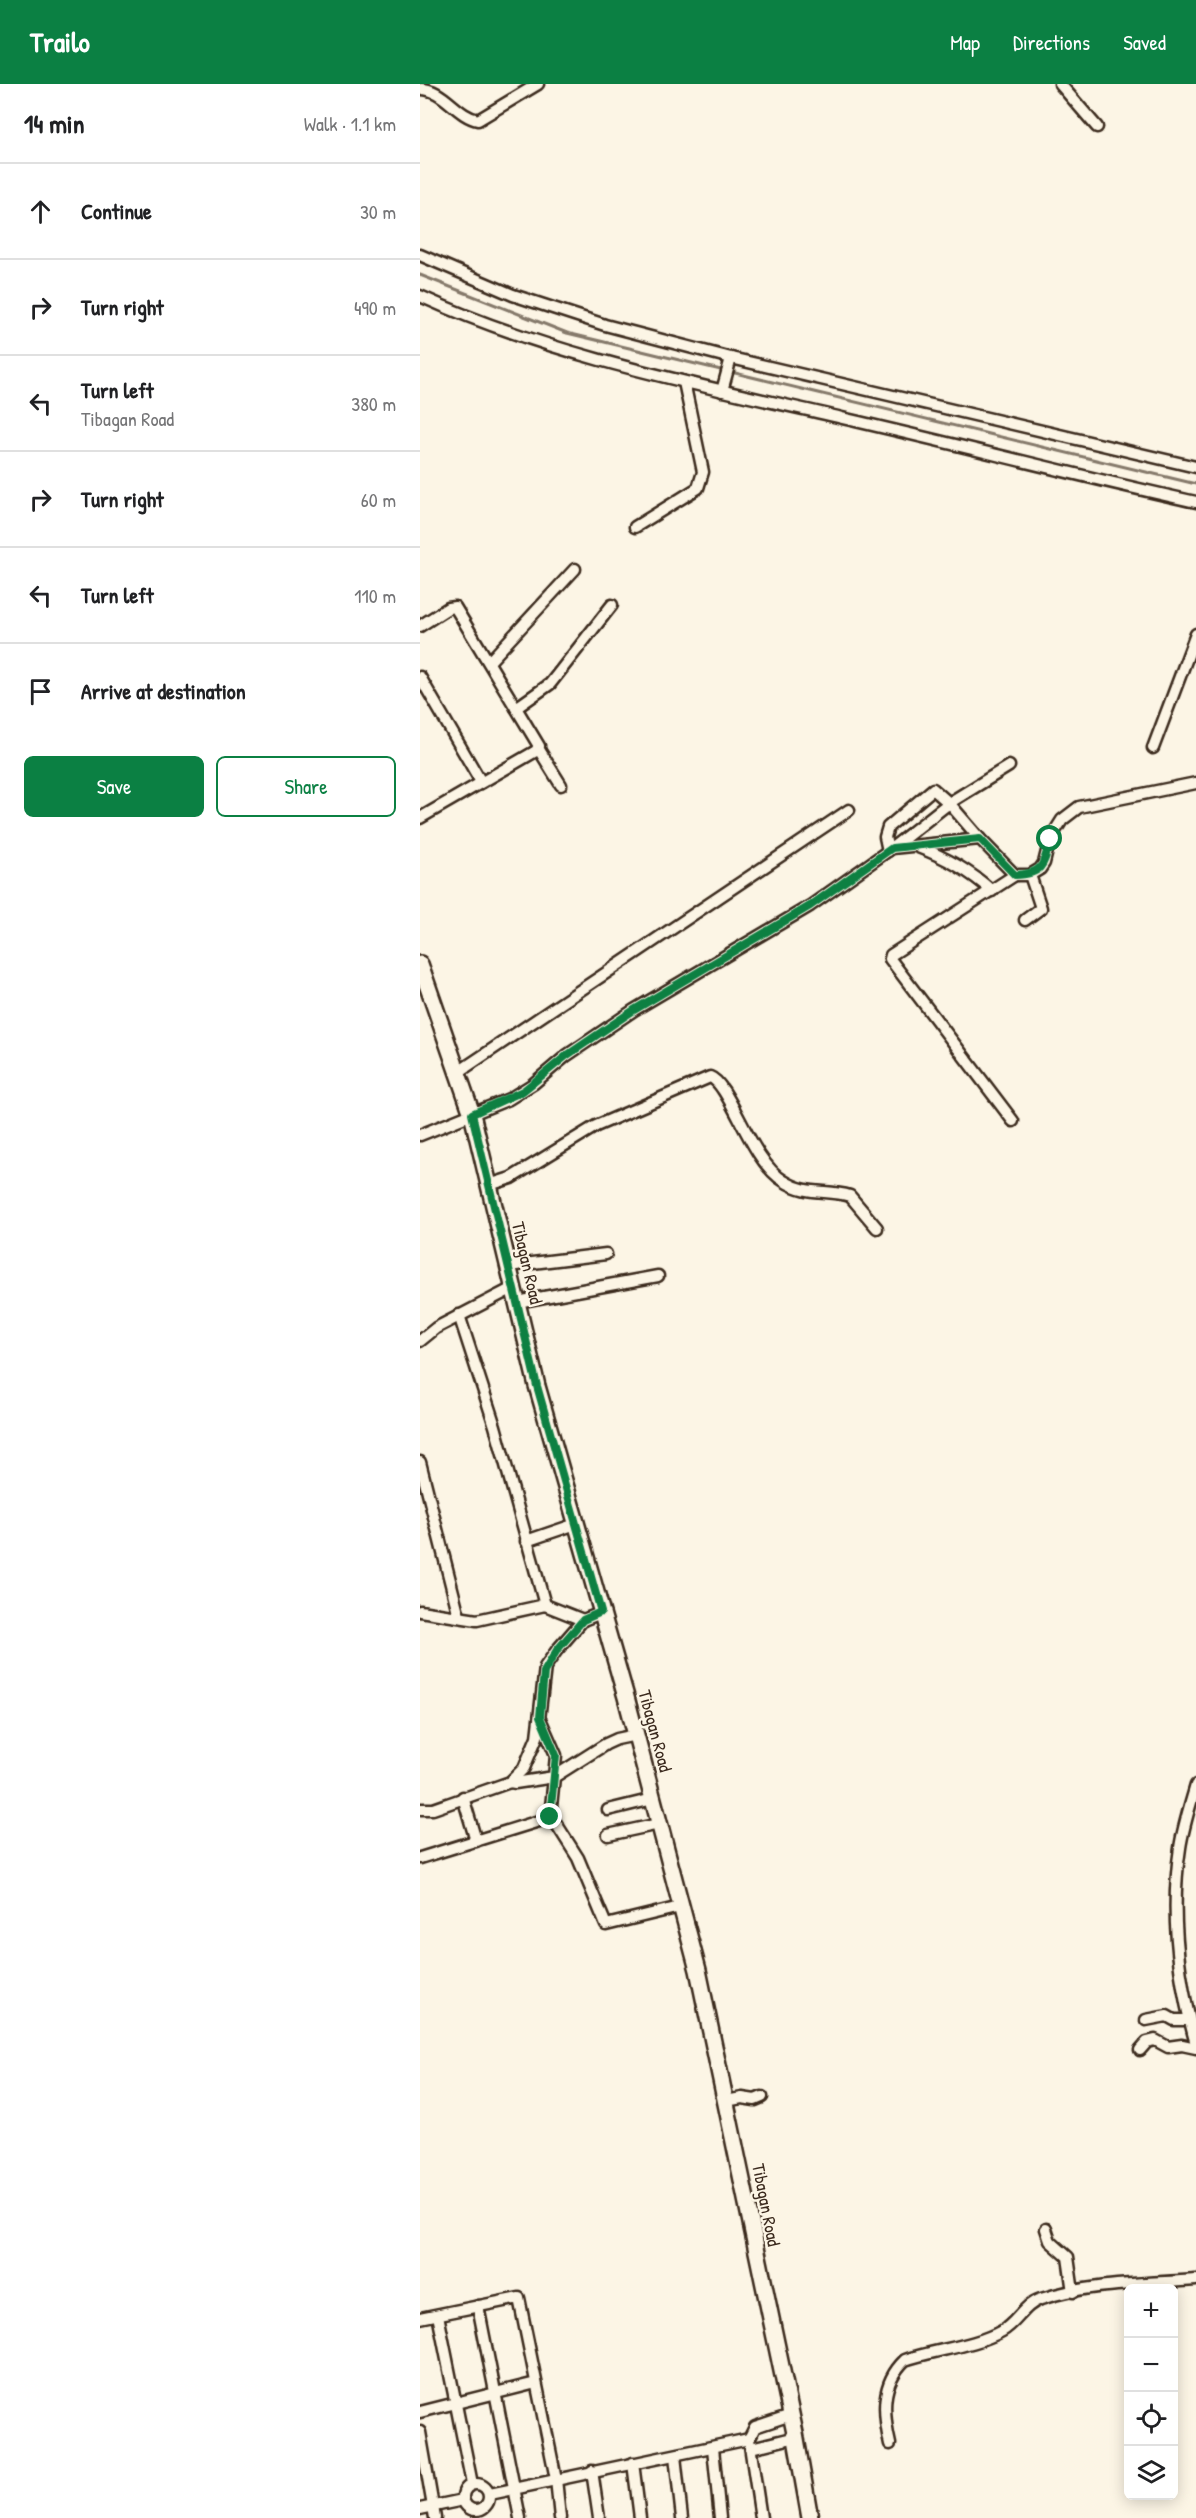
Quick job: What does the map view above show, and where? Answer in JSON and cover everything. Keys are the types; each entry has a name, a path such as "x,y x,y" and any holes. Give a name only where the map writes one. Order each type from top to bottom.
{"main road":[{"name":"Tibagan Road","path":"420,964 472,1114 537,1386 636,1735 700,1980 726,2101 784,2417 810,2518"}],"street":[{"path":"420,89 430,89 469,118 478,120 538,84"},
{"path":"1060,84 1097,127"},
{"path":"420,255 513,295 605,325 730,361 1196,467"},
{"path":"420,296 564,351 684,382 723,388 1196,502"},
{"path":"723,388 730,361"},
{"path":"635,527 698,488 701,482 702,472 684,382"},
{"path":"489,662 575,569"},
{"path":"516,708 550,684 612,605"},
{"path":"420,626 448,608 455,607 539,744 538,748 561,785"},
{"path":"1153,748 1196,634"},
{"path":"420,677 481,782"},
{"path":"422,813 538,748"},
{"path":"420,1135 523,1091 566,1056 634,1010 810,906 890,850 949,803 1009,766"},
{"path":"1013,1121 890,960 891,955 1015,875 1030,875 1040,869 1044,863 1050,839 1062,820 1079,807 1196,783"},
{"path":"890,850 885,837 888,827 930,791 937,791 1015,875"},
{"path":"458,1073 849,810"},
{"path":"890,850 980,839"},
{"path":"915,846 943,857 975,877 992,891"},
{"path":"1024,920 1041,908 1030,875"},
{"path":"489,1185 511,1178 596,1126 710,1077 720,1084 746,1136 775,1175 782,1181 809,1192 850,1196 877,1228"},
{"path":"508,1266 606,1254"},
{"path":"420,1341 436,1328 459,1316 515,1295 658,1276"},
{"path":"459,1316 495,1426 545,1605"},
{"path":"420,1462 459,1616"},
{"path":"526,1541 576,1524"},
{"path":"420,1611 488,1620 545,1605 583,1620"},
{"path":"420,1809 433,1809 510,1782 524,1768 537,1737 545,1667 583,1620 601,1612"},
{"path":"540,1717 556,1755 550,1817"},
{"path":"510,1782 515,1784 554,1777 606,1744 636,1735"},
{"path":"1140,2050 1147,2042 1155,2040 1168,2047 1196,2046 1178,1961 1176,1881 1180,1845 1196,1785"},
{"path":"463,1797 476,1841"},
{"path":"608,1810 653,1799"},
{"path":"420,1858 550,1817"},
{"path":"550,1817 553,1818 578,1858 606,1925 680,1907"},
{"path":"608,1835 659,1824"},
{"path":"1146,2020 1167,2016 1174,2020 1190,2020"},
{"path":"726,2101 742,2098 754,2100 762,2097"},
{"path":"1046,2229 1050,2241 1068,2257 1073,2292"},
{"path":"890,2444 883,2410 885,2394 903,2362 977,2341 1003,2331 1037,2300 1073,2292 1196,2280"},
{"path":"420,2318 519,2298 556,2479 560,2518"},
{"path":"478,2306 520,2518"},
{"path":"438,2315 472,2484"},
{"path":"420,2412 496,2391 536,2383"},
{"path":"761,2518 750,2443 755,2427 784,2417"},
{"path":"420,2432 434,2512"},
{"path":"490,2494 592,2470 713,2448 789,2439"},
{"path":"713,2448 720,2518"},
{"path":"675,2456 682,2518"},
{"path":"633,2463 640,2518"},
{"path":"592,2470 599,2518"},
{"path":"472,2484 482,2484 490,2494 488,2503 477,2514 463,2500 466,2488 472,2484"},
{"path":"420,2509 434,2512 463,2500"}],"waterway":[{"path":"420,275 567,333 725,371"},
{"path":"731,372 1196,484"}],"route":[{"path":"550,1817 556,1755 544,1732 540,1717 545,1667 583,1620 601,1612 537,1386 472,1114 523,1091 566,1056 634,1010 810,906 892,848 980,839 1015,875 1030,875 1040,869 1044,863 1050,839"}]}
